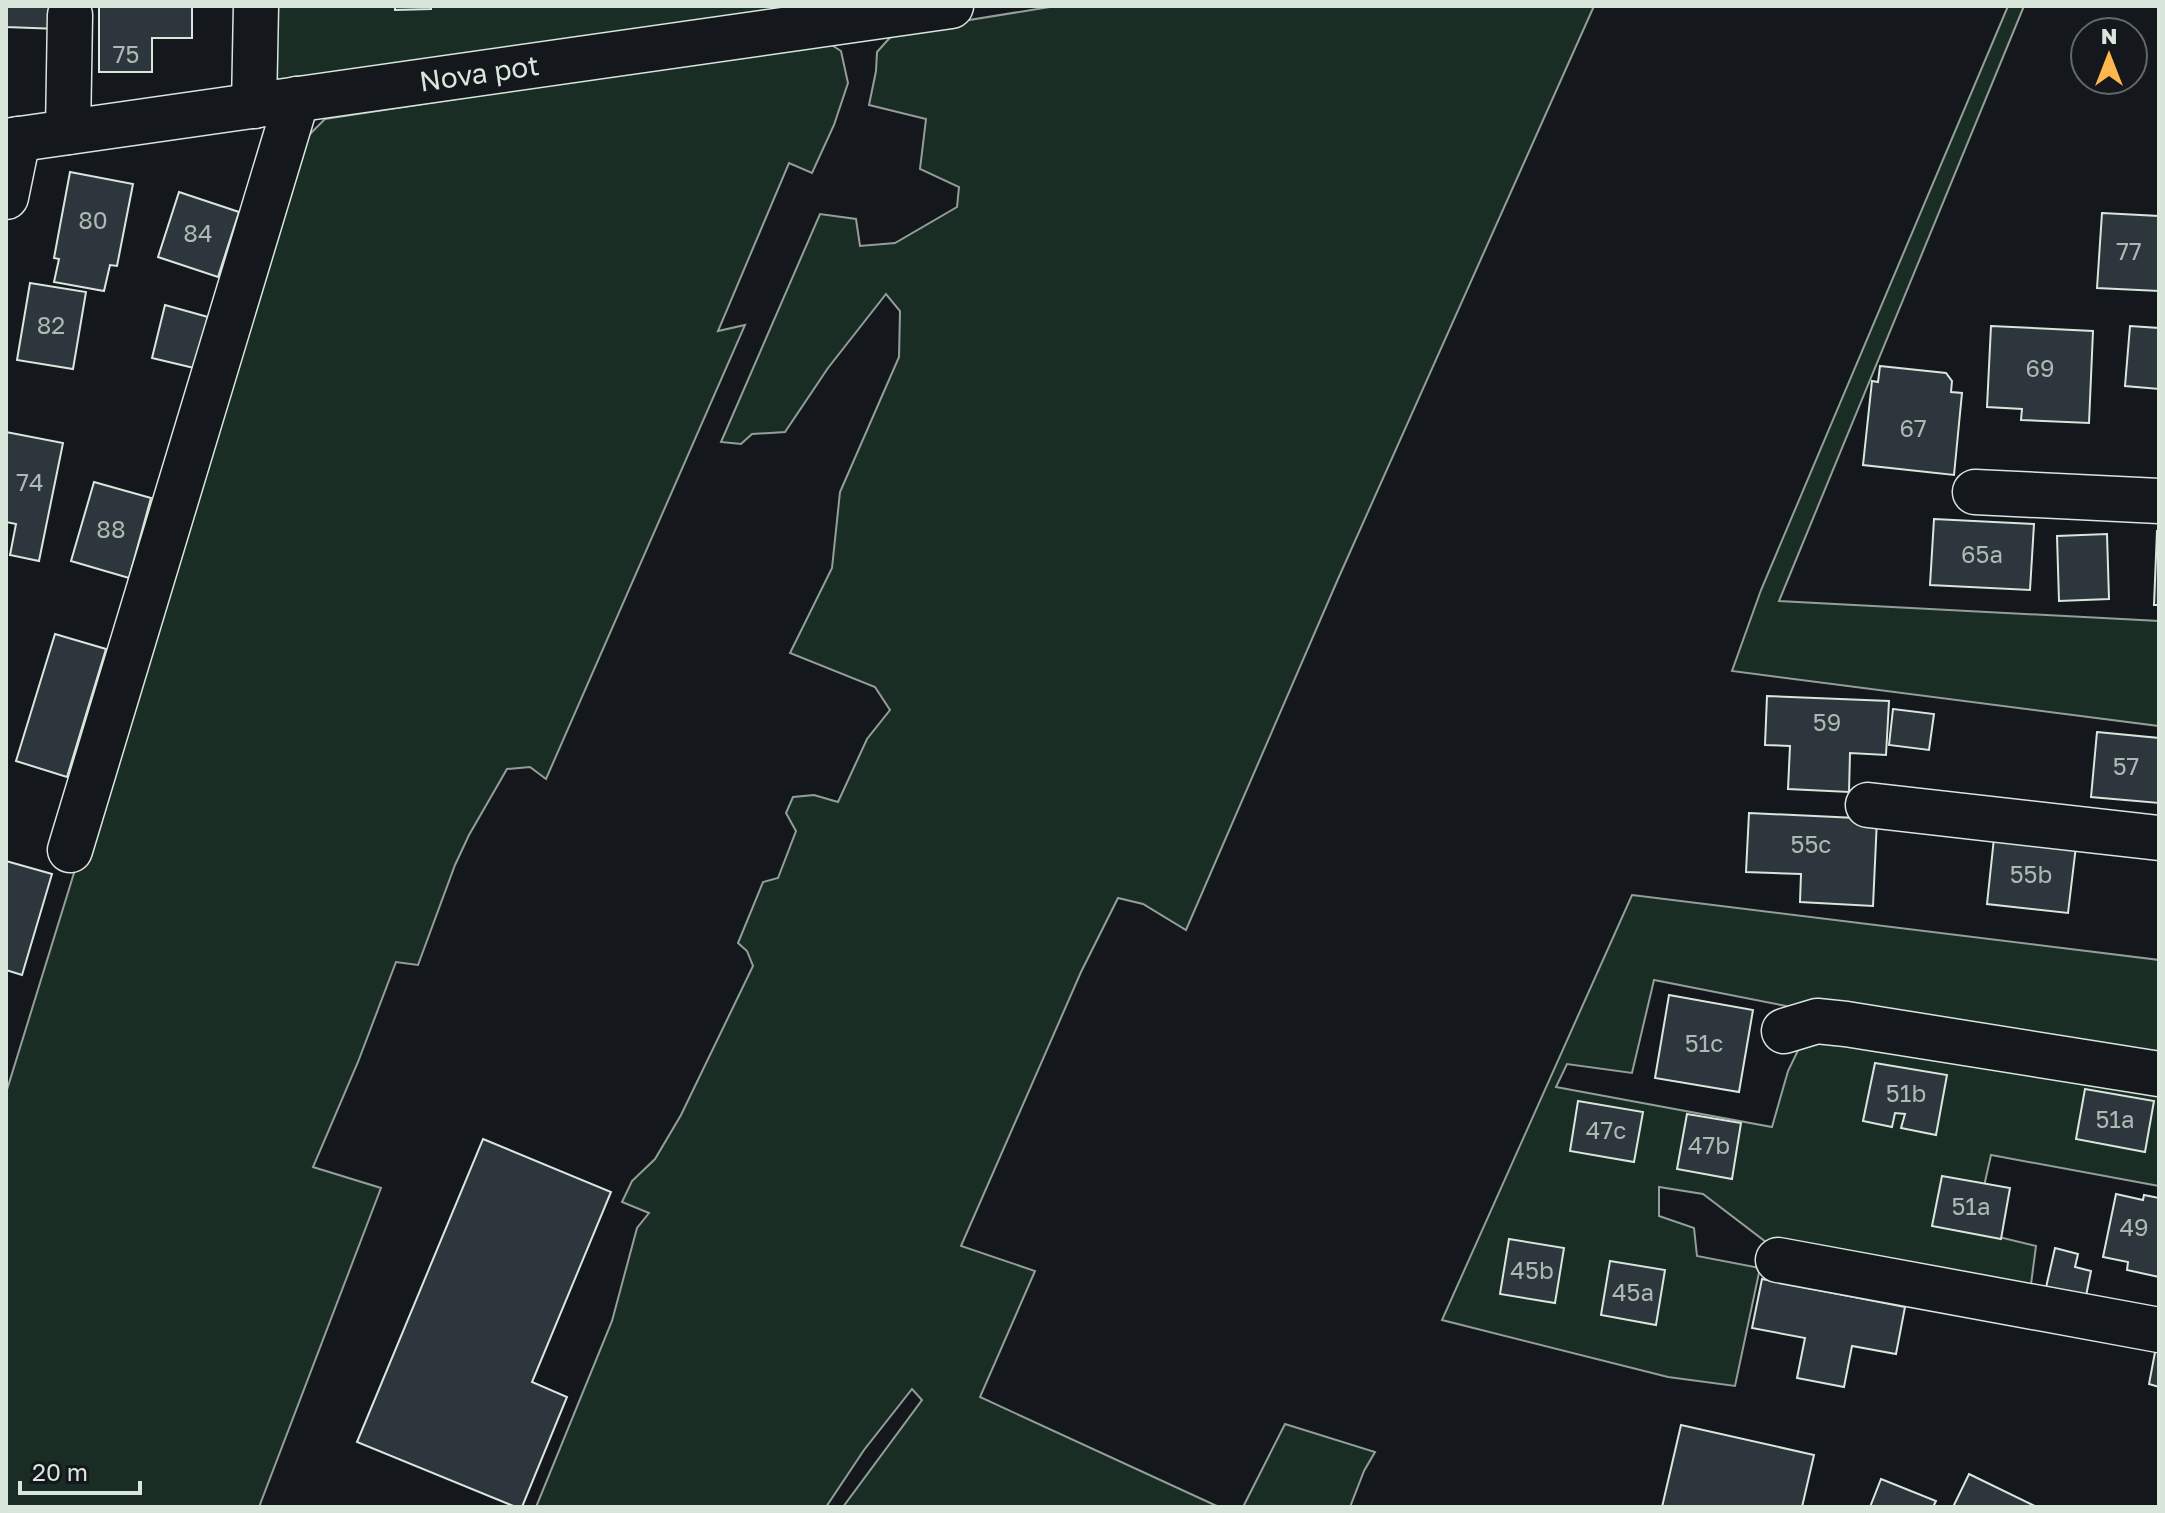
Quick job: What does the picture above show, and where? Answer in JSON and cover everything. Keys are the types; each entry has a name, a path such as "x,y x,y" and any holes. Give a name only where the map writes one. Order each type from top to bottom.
{"street":[{"path":"254,106 256,6"},
{"name":"Nova pot","path":"12,140 951,6"},
{"path":"68,132 70,15"},
{"path":"70,850 297,99"},
{"path":"6,197 12,140"},
{"path":"1975,492 2159,501"},
{"path":"1868,805 2159,838"},
{"path":"1784,1031 1817,1021 1846,1024 2159,1074"},
{"path":"1778,1260 2159,1330"}],"green space":[{"path":"270,6 812,6 271,85"},
{"path":"1056,6 1594,6 1338,579 1186,930 1143,904 1118,898 1081,972 961,1246 1035,1271 980,1397 1219,1507 843,1507 922,1400 912,1389 864,1450 826,1507 536,1507 612,1321 637,1228 649,1213 622,1202 632,1181 655,1159 681,1115 753,966 747,951 738,943 763,882 778,878 796,831 786,813 793,797 814,795 838,802 867,739 890,710 875,687 790,653 832,568 840,492 899,357 900,311 886,294 828,368 785,432 752,434 741,444 721,442 820,214 856,219 860,246 895,243 957,207 959,187 920,169 926,119 869,105 877,52 895,32"},
{"path":"2008,6 2024,6 1779,601 2159,621 2159,726 1732,671 1761,590"},
{"path":"827,42 841,51 848,83 834,125 812,173 789,163 718,331 745,325 546,779 530,767 507,769 455,865 418,965 396,962 313,1167 381,1188 259,1507 6,1507 6,1093 299,145 325,119"},
{"path":"1632,895 2159,960 2159,1061 1817,1007 1786,1006 1654,980 1632,1073 1567,1064 1556,1087 1772,1127 1788,1071 1803,1040 2159,1087 2159,1186 1991,1155 1974,1231 2036,1246 2030,1292 1920,1268 1766,1242 1703,1194 1659,1187 1659,1216 1694,1228 1697,1256 1760,1268 1735,1386 1668,1377 1442,1320"},
{"path":"1285,1424 1375,1452 1350,1507 1243,1507"}],"building":[{"path":"6,6 60,6 59,29 6,27"},
{"path":"99,6 192,6 192,38 152,38 152,72 99,72"},
{"path":"395,6 431,6 431,9 395,10"},
{"path":"70,172 133,184 117,266 110,265 104,291 54,282 59,259 54,258"},
{"path":"179,192 239,212 218,277 158,257"},
{"path":"2102,213 2159,216 2159,291 2097,288"},
{"path":"30,283 86,292 73,369 17,360"},
{"path":"165,305 208,317 194,368 152,358"},
{"path":"1991,326 2093,331 2089,423 2021,420 2022,409 1987,407"},
{"path":"2130,326 2159,328 2159,389 2125,386"},
{"path":"1880,366 1946,373 1952,381 1951,392 1962,393 1954,475 1863,465 1872,381 1878,382"},
{"path":"6,432 63,443 39,561 10,555 16,524 6,522"},
{"path":"94,482 151,498 129,578 71,561"},
{"path":"1934,519 2034,524 2030,590 1930,585"},
{"path":"2157,531 2159,605 2154,605"},
{"path":"2107,534 2109,599 2059,601 2057,536"},
{"path":"55,634 106,649 67,777 16,761"},
{"path":"1767,696 1889,701 1886,755 1850,753 1849,792 1788,789 1790,746 1765,745"},
{"path":"1893,709 1934,714 1929,750 1889,745"},
{"path":"2097,732 2159,738 2159,803 2091,797"},
{"path":"1749,813 1877,819 1873,906 1800,902 1801,874 1746,872"},
{"path":"1994,838 2076,846 2068,913 1987,904"},
{"path":"6,861 52,874 22,975 6,970"},
{"path":"1669,995 1753,1010 1739,1092 1655,1078"},
{"path":"1875,1063 1947,1075 1936,1135 1901,1128 1905,1114 1895,1113 1892,1127 1863,1121"},
{"path":"2085,1089 2154,1101 2145,1152 2076,1139"},
{"path":"1578,1101 1643,1112 1634,1162 1570,1151"},
{"path":"1687,1114 1741,1123 1732,1179 1677,1169"},
{"path":"483,1139 611,1192 532,1382 567,1397 522,1507 357,1442"},
{"path":"1942,1176 2010,1188 2001,1239 1932,1226"},
{"path":"2116,1194 2143,1200 2144,1195 2159,1198 2159,1277 2127,1270 2128,1262 2103,1257"},
{"path":"1509,1239 1564,1248 1555,1303 1500,1294"},
{"path":"2055,1248 2078,1254 2075,1267 2091,1271 2085,1301 2045,1292"},
{"path":"1610,1261 1665,1270 1656,1325 1601,1315"},
{"path":"1762,1279 1905,1307 1896,1354 1852,1346 1844,1387 1797,1378 1805,1338 1752,1328"},
{"path":"2156,1347 2159,1348 2159,1387 2149,1384"},
{"path":"1681,1425 1814,1455 1802,1507 1662,1507"},
{"path":"1969,1474 2035,1506 1953,1507"},
{"path":"1881,1479 1936,1501 1933,1507 1870,1507"}]}
